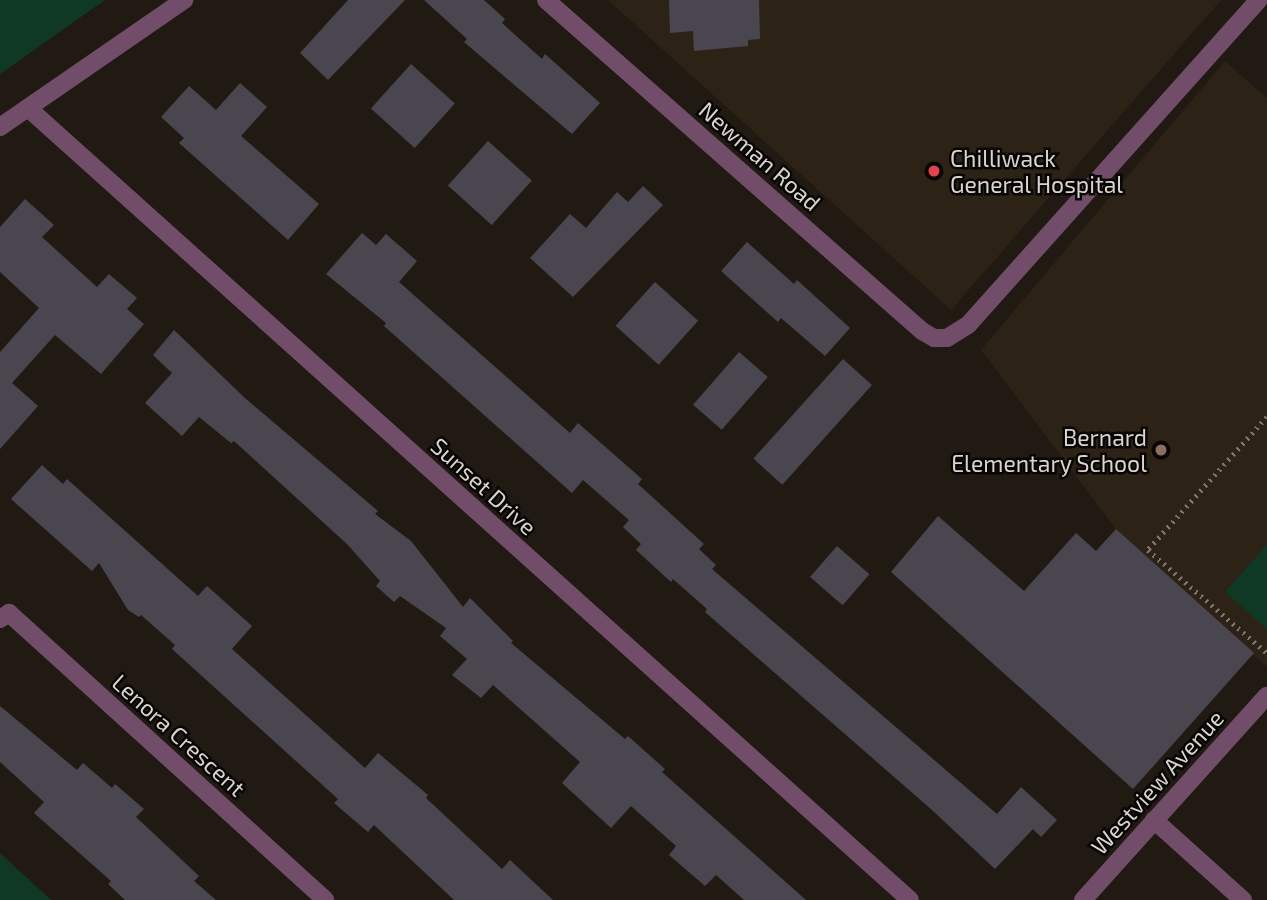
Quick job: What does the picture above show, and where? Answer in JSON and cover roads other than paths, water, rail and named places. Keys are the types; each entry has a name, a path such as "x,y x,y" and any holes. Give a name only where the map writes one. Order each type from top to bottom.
{"street":[{"path":"0,127 184,0"},
{"name":"Newman Road","path":"546,0 922,331 934,338 947,338 968,325 1258,0"},
{"name":"Sunset Drive","path":"28,108 910,900"},
{"name":"Lenora Crescent","path":"0,619 9,613 325,900"},
{"name":"Westview Avenue","path":"1083,900 1267,696"},
{"path":"1154,820 1243,900"}],"place":[{"name":"Chilliwack General Hospital","path":"934,171"},
{"name":"Bernard Elementary School","path":"1161,450"}]}
